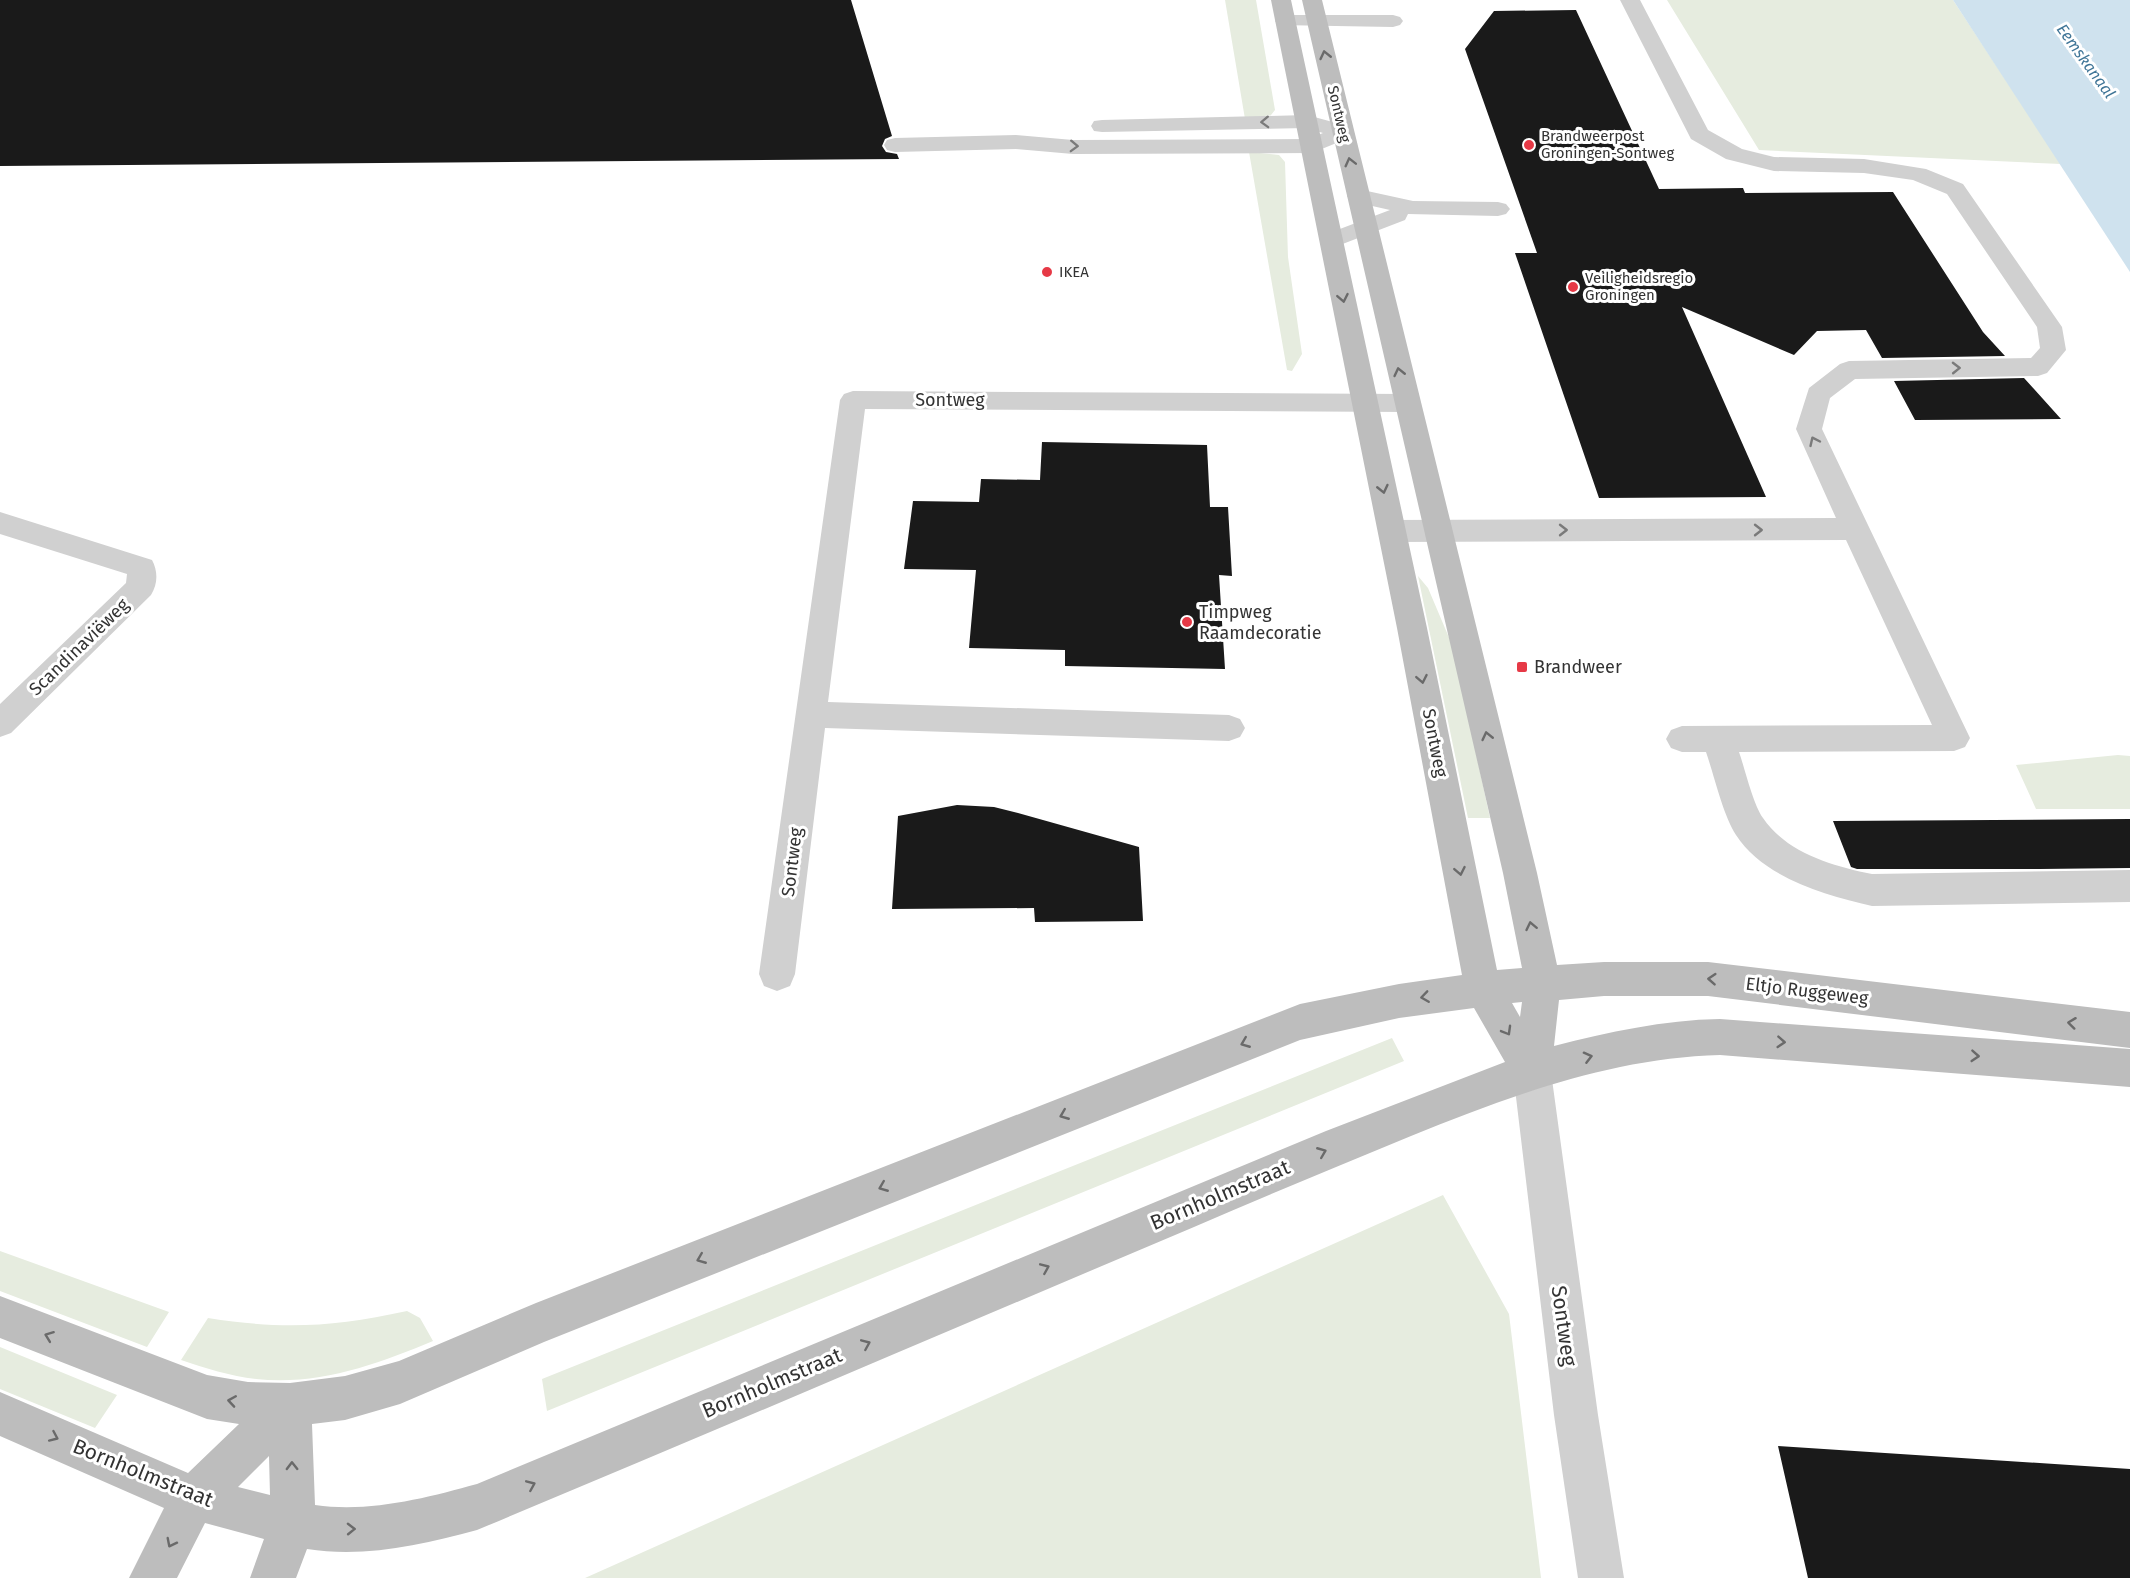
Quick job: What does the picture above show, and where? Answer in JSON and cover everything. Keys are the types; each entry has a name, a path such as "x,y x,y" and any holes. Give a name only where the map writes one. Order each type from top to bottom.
{"street":[{"name":"Sontweg","path":"1312,0 1520,873 1543,984 1532,1072 1576,1416 1601,1578"},
{"path":"1629,0 1699,134 1734,154 1774,164 1864,166 1918,174 1955,189 2049,327 2053,350 2038,367 1849,370 1818,394 1809,429 1954,738 1682,739"},
{"name":"Sontweg","path":"1283,10 1392,531 1483,988 1532,1072"},
{"path":"1283,10 1317,21 1394,21"},
{"path":"1016,142 1034,133 1122,124 1307,121 1343,132"},
{"path":"895,145 1016,142 1073,147 1312,146 1343,132"},
{"path":"1358,196 1413,208 1498,209"},
{"path":"1332,240 1413,208"},
{"name":"Sontweg","path":"777,974 853,400 1407,403"},
{"name":"Scandinaviëweg","path":"0,523 142,568 141,587 0,724"},
{"path":"1392,531 1855,529"},
{"path":"811,714 1229,728"},
{"path":"1718,739 1748,825 1773,852 1801,867 1841,883 1872,890 2130,886"},
{"name":"Eltjo Ruggeweg","path":"1483,988 1604,980 1714,979 2130,1030"},
{"path":"0,1317 207,1397 248,1404 291,1405 345,1398 400,1382 536,1324 1300,1022 1399,1001 1483,988"},
{"path":"1532,1072 1618,1049 1681,1038 1720,1037 2130,1068"},
{"name":"Bornholmstraat","path":"0,1414 194,1498 293,1524 324,1529 377,1528 426,1521 477,1507 1326,1150 1494,1084 1532,1072"},
{"path":"153,1578 194,1498 291,1405"},
{"path":"273,1578 293,1524 291,1405"}],"shaded area":[{"path":"1225,0 1256,0 1275,110 1271,115 1245,119"},
{"path":"1667,0 1953,0 2061,164 1759,150"},
{"path":"1249,152 1279,155 1285,162 1288,257 1302,354 1292,371 1287,370"},
{"path":"1418,576 1428,588 1453,647 1490,818 1468,818"},
{"path":"2118,755 2130,756 2130,809 2036,809 2016,765"},
{"path":"1392,1038 1404,1061 547,1411 542,1379"},
{"path":"1443,1195 1509,1314 1541,1578 585,1578"},
{"path":"0,1251 169,1312 147,1347 0,1291"},
{"path":"407,1311 420,1318 433,1341 391,1358 325,1376 279,1380 256,1379 227,1374 181,1360 208,1318 261,1324 308,1325 355,1321"},
{"path":"0,1347 117,1395 95,1428 0,1389"}],"water":[{"name":"Eemskanaal","path":"1953,0 2130,0 2130,272"}],"building":[{"path":"0,0 851,0 892,136 885,139 882,146 886,152 897,154 899,159 0,166"},
{"path":"1576,10 1659,189 1743,188 1745,193 1893,192 1983,332 2005,356 1882,358 1866,330 1817,331 1794,355 1682,307 1766,497 1599,498 1515,253 1537,253 1465,49 1494,11"},
{"path":"2024,378 2061,419 1915,420 1894,381"},
{"path":"1042,442 1207,445 1210,507 1228,507 1232,576 1219,575 1225,669 1065,666 1065,650 969,648 976,570 904,569 913,501 979,502 981,479 1040,480"},
{"path":"957,805 994,807 1139,847 1143,921 1035,922 1034,908 892,909 898,816"},
{"path":"2130,819 2130,868 2040,869 1857,869 1851,867 1833,821"},
{"path":"1778,1446 2130,1469 2130,1578 1808,1578"}],"place":[{"name":"Brandweerpost Groningen-Sontweg","path":"1529,145"},
{"name":"IKEA","path":"1047,272"},
{"name":"Veiligheidsregio Groningen","path":"1573,287"},
{"name":"Timpweg Raamdecoratie","path":"1187,622"},
{"name":"Brandweer","path":"1522,667"}]}
